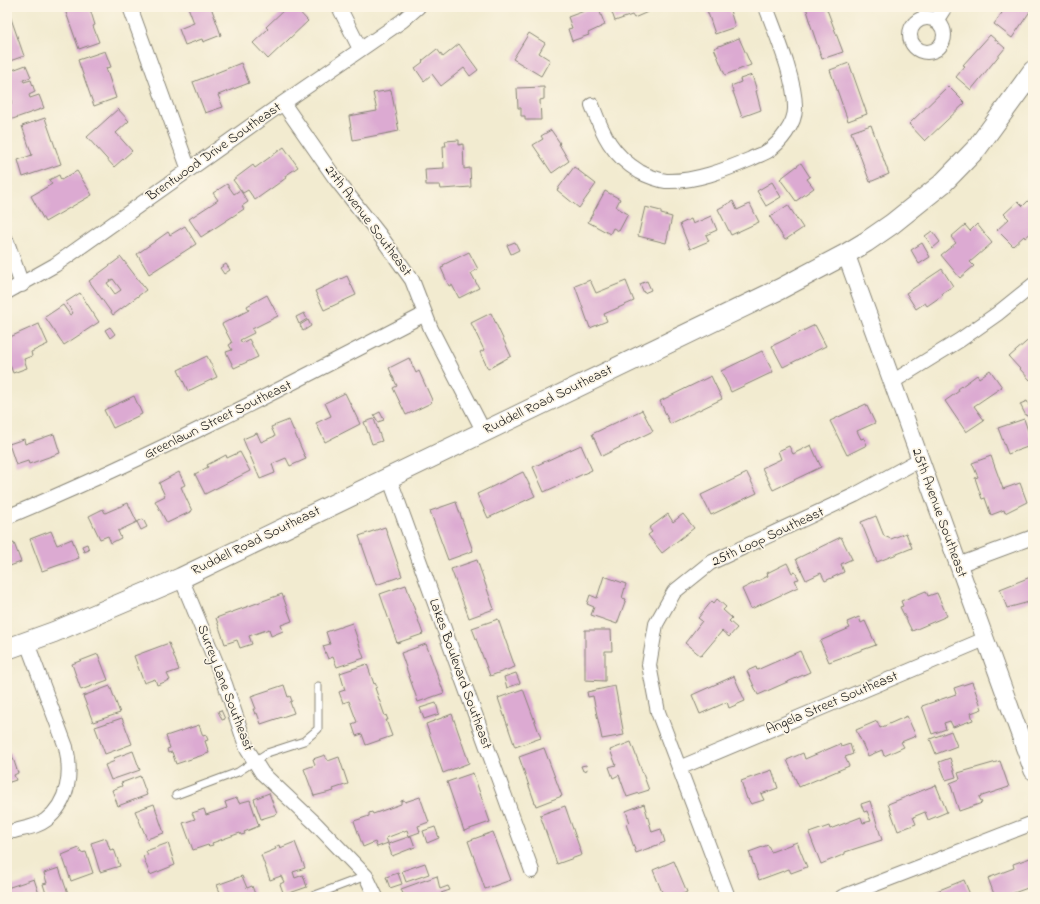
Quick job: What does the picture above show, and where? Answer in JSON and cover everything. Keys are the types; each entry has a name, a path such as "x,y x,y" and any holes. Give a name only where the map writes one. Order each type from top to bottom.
{"main road":[{"name":"Ruddell Road Southeast","path":"7,649 26,643 181,578 389,476 484,432 615,367 780,289 846,254 892,224 942,184 977,148 1033,71"}],"street":[{"path":"130,7 189,170"},
{"path":"339,7 360,49"},
{"name":"Brentwood Drive Southeast","path":"7,292 22,285 55,265 283,102 402,21 418,7"},
{"path":"592,105 602,133 617,156 641,173 665,181 690,179 727,169 767,151 788,130 795,110 792,90 783,54 766,7"},
{"path":"936,21 945,7"},
{"name":"27th Avenue Southeast","path":"283,102 335,178 379,234 412,280 425,314 484,432"},
{"path":"7,242 22,285"},
{"name":"25th Avenue Southeast","path":"846,254 919,460 985,639 1027,738 1033,771"},
{"path":"892,382 960,340 998,314 1033,285"},
{"name":"Greenlawn Street Southeast","path":"7,517 78,487 248,407 425,314"},
{"name":"25th Loop Southeast","path":"728,897 658,712 649,665 656,624 674,592 710,563 855,495 919,460"},
{"name":"Lakes Boulevard Southeast","path":"389,476 532,871"},
{"path":"958,564 1033,537"},
{"name":"Surrey Lane Southeast","path":"181,578 225,684 247,749 262,773 315,823 366,876 376,897"},
{"name":"Angela Street Southeast","path":"680,768 985,639"},
{"path":"14,831 34,826 46,820 58,808 65,795 69,778 69,762 66,747 26,643"},
{"path":"842,897 1033,823"}],"lane":[{"path":"176,795 238,772 267,753 304,741 318,729 318,686"},
{"path":"310,897 366,876"}],"building":[{"path":"7,7 24,56 7,62"},
{"path":"64,7 94,7 90,9 95,25 93,26 99,42 79,49"},
{"path":"188,7 211,7 221,35 203,42 202,39 185,45 179,29 194,23"},
{"path":"287,7 295,7 308,21 268,59 253,43 268,29 266,27"},
{"path":"598,7 605,25 588,33 589,35 572,41 568,29 572,28 568,17"},
{"path":"610,7 648,7 650,11 634,18 632,15 615,21"},
{"path":"706,7 729,7 735,27 715,34"},
{"path":"806,7 826,7 843,52 822,59"},
{"path":"1033,7 1012,38 994,24 1004,10 1002,8"},
{"path":"529,33 545,43 539,53 550,60 541,76 513,59"},
{"path":"990,35 1005,48 971,90 956,77 965,66 963,65"},
{"path":"739,38 751,65 725,75 714,48"},
{"path":"459,44 478,70 470,76 464,68 441,86 432,74 424,81 415,68 437,49 443,57"},
{"path":"105,51 111,67 106,68 116,98 94,106 78,60"},
{"path":"241,63 249,83 218,95 223,107 205,113 193,82"},
{"path":"849,63 867,114 848,121 830,70"},
{"path":"26,65 31,77 23,80 24,82 31,80 35,92 29,95 30,98 39,95 44,108 7,121 7,105 12,103 7,90 7,72"},
{"path":"752,75 761,110 742,117 731,86 741,82 740,79"},
{"path":"948,86 965,103 925,141 909,124"},
{"path":"544,87 544,99 540,100 541,120 525,120 525,116 521,116 521,108 518,108 517,88"},
{"path":"391,90 399,131 353,140 349,116 377,111 373,93"},
{"path":"118,109 129,121 116,133 132,151 114,167 87,137"},
{"path":"45,118 61,164 23,177 18,160 32,155 22,126"},
{"path":"871,125 889,174 870,182 851,132"},
{"path":"551,130 560,143 559,144 569,161 552,173 533,145 543,139 541,136"},
{"path":"459,140 459,145 463,144 464,169 470,168 471,187 441,189 440,185 426,185 425,169 444,168 443,146 446,146 445,141"},
{"path":"284,147 298,167 285,176 286,178 255,200 248,190 243,193 233,180 253,165 255,168"},
{"path":"801,163 810,177 807,179 814,188 796,201 780,179"},
{"path":"574,167 596,184 579,208 557,190"},
{"path":"77,171 92,195 45,222 31,196 52,184 49,180 59,175 61,180"},
{"path":"772,182 781,197 766,206 757,191"},
{"path":"227,184 234,194 240,190 248,202 242,206 244,209 201,237 189,219 218,200 213,193"},
{"path":"605,191 620,199 616,207 628,214 619,231 613,228 610,234 588,222"},
{"path":"1029,200 1033,204 1033,231 1025,238 1024,236 1013,246 997,230 1009,219 1004,214 1018,201 1023,206"},
{"path":"733,201 737,210 750,204 759,222 731,235 718,209"},
{"path":"788,205 803,228 785,240 770,217"},
{"path":"645,207 661,211 661,214 672,217 666,243 638,236"},
{"path":"711,216 717,230 706,235 709,241 690,249 680,224 691,219 693,224"},
{"path":"977,224 992,243 970,262 974,266 960,278 941,255 956,243 951,237 965,225 970,231"},
{"path":"185,226 196,244 149,274 137,254 168,232 170,235"},
{"path":"932,231 940,242 933,248 925,236"},
{"path":"515,242 519,250 511,254 507,245"},
{"path":"922,243 930,257 919,264 911,250"},
{"path":"469,252 478,269 471,273 479,288 459,298 452,285 449,286 441,268 444,267 443,265"},
{"path":"121,257 146,290 113,315 89,281","holes":["113,279 121,290 115,294 107,283"]},
{"path":"226,264 230,270 224,274 220,268"},
{"path":"942,269 953,286 927,306 925,303 916,309 906,293"},
{"path":"347,276 356,295 324,310 315,291"},
{"path":"590,280 596,293 626,281 634,301 604,314 607,321 590,328 575,286"},
{"path":"647,281 651,290 644,293 640,284"},
{"path":"80,293 99,322 64,345 45,317 63,305 70,315 73,313 66,302"},
{"path":"267,295 278,316 252,329 254,333 240,340 242,343 249,339 258,357 234,368 226,352 232,350 229,345 232,343 222,324 249,310 247,306"},
{"path":"304,313 307,319 299,324 296,317"},
{"path":"491,313 511,356 488,369 480,352 484,350 471,323"},
{"path":"308,320 311,326 303,331 300,325"},
{"path":"39,324 48,344 31,352 32,356 24,359 27,368 13,373 10,365 7,367 7,330 10,337"},
{"path":"815,325 826,346 783,367 772,346"},
{"path":"110,327 115,334 110,338 105,330"},
{"path":"1033,336 1033,377 1030,380 1009,357"},
{"path":"762,351 773,372 731,392 721,371"},
{"path":"207,356 217,377 188,391 178,370"},
{"path":"409,358 416,373 419,371 432,400 431,403 406,415 393,388 397,386 389,368"},
{"path":"990,370 1002,387 974,406 984,420 966,432 945,401 977,375 979,378"},
{"path":"711,376 722,399 670,424 660,401"},
{"path":"345,393 360,424 325,442 316,423 331,416 325,403"},
{"path":"134,396 142,414 113,428 104,410"},
{"path":"1027,401 1033,413 1026,416 1020,404"},
{"path":"866,404 875,423 857,431 861,439 864,438 867,445 847,455 830,421"},
{"path":"642,410 653,431 602,456 592,434"},
{"path":"380,412 384,420 378,422 374,415"},
{"path":"374,419 382,441 372,444 364,422"},
{"path":"1024,419 1033,445 1008,454 998,428"},
{"path":"289,420 306,459 290,466 286,458 272,464 275,473 260,479 243,439 257,433 261,442 275,436 271,427"},
{"path":"54,434 60,453 29,464 28,461 16,465 9,444 24,439 25,444"},
{"path":"581,445 592,470 544,492 533,467"},
{"path":"811,445 821,467 773,490 762,468 781,459 778,451 789,446 793,454"},
{"path":"240,452 250,471 205,494 195,474 208,467 207,465 226,455 227,458"},
{"path":"991,456 1003,489 1020,483 1027,502 1005,513 1004,510 991,515 985,498 982,499 975,478 978,477 972,463"},
{"path":"179,472 185,485 181,487 192,511 167,523 155,501 165,496 159,483"},
{"path":"523,472 535,496 488,518 477,494"},
{"path":"747,473 757,493 711,515 701,495"},
{"path":"456,502 473,551 448,560 430,511"},
{"path":"128,503 137,522 118,531 121,538 111,543 108,536 100,539 89,516 103,509 105,513"},
{"path":"668,514 673,522 683,514 694,528 662,553 648,535 652,532 649,528"},
{"path":"876,516 884,536 891,539 906,533 912,548 877,562 861,522"},
{"path":"143,519 147,527 141,530 137,522"},
{"path":"385,527 402,576 376,585 359,536"},
{"path":"51,531 57,545 72,539 79,558 42,571 30,539"},
{"path":"841,537 852,559 841,564 844,572 825,581 821,573 806,580 796,559"},
{"path":"14,543 21,562 7,567 7,545"},
{"path":"87,544 89,550 84,552 82,546"},
{"path":"477,560 494,609 469,618 451,569"},
{"path":"787,563 792,573 795,572 799,579 795,580 798,587 751,609 742,589 768,576 767,573"},
{"path":"604,576 626,584 622,598 626,599 617,624 591,615 594,607 587,604 590,595 597,598"},
{"path":"1033,576 1033,601 1007,608 1000,589"},
{"path":"406,585 423,634 397,643 380,594"},
{"path":"926,591 928,596 937,593 947,616 912,631 900,607 903,606 901,601"},
{"path":"282,594 292,621 281,625 283,631 271,636 269,629 249,636 252,644 240,648 237,640 225,644 216,618"},
{"path":"717,599 726,607 723,610 732,618 729,621 737,628 729,637 722,631 701,656 685,643 702,621 698,618 712,601 714,603"},
{"path":"859,617 861,623 865,621 876,645 829,662 820,641 850,628 847,622"},
{"path":"498,619 515,667 490,676 472,628"},
{"path":"352,623 364,658 337,667 333,657 328,659 323,646 330,644 326,632"},
{"path":"585,630 611,630 612,651 605,651 605,681 585,680"},
{"path":"169,643 179,670 167,674 170,680 157,685 155,679 144,683 134,656"},
{"path":"426,644 444,693 418,702 401,653"},
{"path":"800,651 810,672 758,695 747,671 756,667 757,670"},
{"path":"98,654 108,680 81,690 72,664"},
{"path":"367,664 374,684 375,683 377,687 375,688 385,716 386,715 388,720 386,720 392,736 366,745 362,734 356,736 352,724 357,722 349,701 343,703 339,692 345,690 340,673"},
{"path":"516,673 520,683 507,688 504,677"},
{"path":"734,676 745,701 729,708 727,702 700,714 692,695"},
{"path":"972,682 982,709 971,713 973,720 953,727 950,721 944,723 946,729 932,734 922,706 956,694 954,688"},
{"path":"284,685 288,697 290,696 292,701 290,702 294,713 261,724 257,713 255,714 253,709 256,709 251,696"},
{"path":"110,686 120,713 93,722 83,696"},
{"path":"615,686 624,735 602,739 593,696 588,697 587,692"},
{"path":"523,689 541,738 515,747 498,698"},
{"path":"436,703 439,714 424,719 420,708"},
{"path":"221,710 225,719 222,720 218,711"},
{"path":"452,714 469,763 443,773 426,724"},
{"path":"907,716 916,736 901,742 904,747 884,756 882,750 868,756 856,730 877,721 880,728"},
{"path":"122,718 132,744 105,754 95,727"},
{"path":"199,725 203,736 206,735 208,740 205,741 209,753 176,764 172,752 168,753 167,749 170,748 166,736"},
{"path":"951,731 957,746 936,754 930,739"},
{"path":"631,742 649,790 627,797 619,775 613,778 609,767 616,765 610,750"},
{"path":"840,744 841,747 850,744 853,754 845,757 849,766 799,787 787,760 803,753 805,759"},
{"path":"544,748 562,796 536,806 519,757"},
{"path":"133,751 140,770 111,780 105,765 115,761 114,758"},
{"path":"11,752 18,773 14,775 16,780 7,783 7,754"},
{"path":"325,755 328,761 339,757 348,784 333,789 334,791 314,796 304,769 315,765 313,759"},
{"path":"950,758 956,777 946,780 939,762"},
{"path":"1000,761 1009,787 979,797 982,803 959,811 950,783 960,779 958,773"},
{"path":"586,765 587,770 583,771 581,766"},
{"path":"772,770 778,788 761,794 764,800 751,804 747,799 741,781"},
{"path":"473,773 490,822 464,831 447,782"},
{"path":"140,776 147,795 118,806 112,790 122,786 121,783"},
{"path":"936,785 947,812 928,820 925,812 913,817 916,824 898,831 888,804"},
{"path":"269,793 277,814 261,819 254,799"},
{"path":"420,797 429,822 418,826 420,832 409,836 407,830 386,838 388,843 377,847 375,842 363,847 354,821 369,816 369,813 372,812 373,814 401,804 401,801 404,800 405,802"},
{"path":"237,798 239,803 250,800 259,826 244,832 245,834 241,835 240,833 212,843 213,845 208,845 193,850 183,823 195,819 192,813 204,809 206,815 227,808 225,802"},
{"path":"870,801 882,840 845,852 845,854 821,864 809,833 829,826 830,829 861,817 863,823 871,821 867,811 864,812 861,804"},
{"path":"154,804 164,833 147,839 135,811"},
{"path":"644,804 652,832 661,829 665,842 636,853 626,824 630,823 626,811"},
{"path":"565,806 582,855 557,864 540,815"},
{"path":"435,827 439,838 427,843 423,831"},
{"path":"493,832 511,880 485,889 468,841"},
{"path":"411,836 415,847 392,856 388,844"},
{"path":"106,838 110,850 114,849 120,866 100,872 91,843"},
{"path":"295,842 305,868 293,872 295,878 303,875 307,887 284,895 280,884 284,882 281,876 270,880 261,855 276,849 275,847 279,845 280,848"},
{"path":"797,842 807,867 791,873 789,869 759,880 749,852 768,845 771,852"},
{"path":"168,843 175,865 150,875 143,856 148,855 146,851"},
{"path":"79,848 81,853 86,852 93,873 71,881 62,855"},
{"path":"1033,857 1033,886 1003,897 995,897 988,878 1014,868 1013,864"},
{"path":"674,861 687,892 676,897 664,897 653,870"},
{"path":"425,863 429,874 406,882 402,871"},
{"path":"59,868 69,897 47,897 43,884 47,883 44,873"},
{"path":"398,873 402,884 390,888 386,877"},
{"path":"242,876 247,888 252,886 256,897 222,897 217,885"},
{"path":"437,876 440,889 448,886 450,890 441,893 442,897 406,897 405,894 403,894 401,889"},
{"path":"34,879 40,897 10,897 7,888"},
{"path":"964,880 971,897 922,897"}]}
